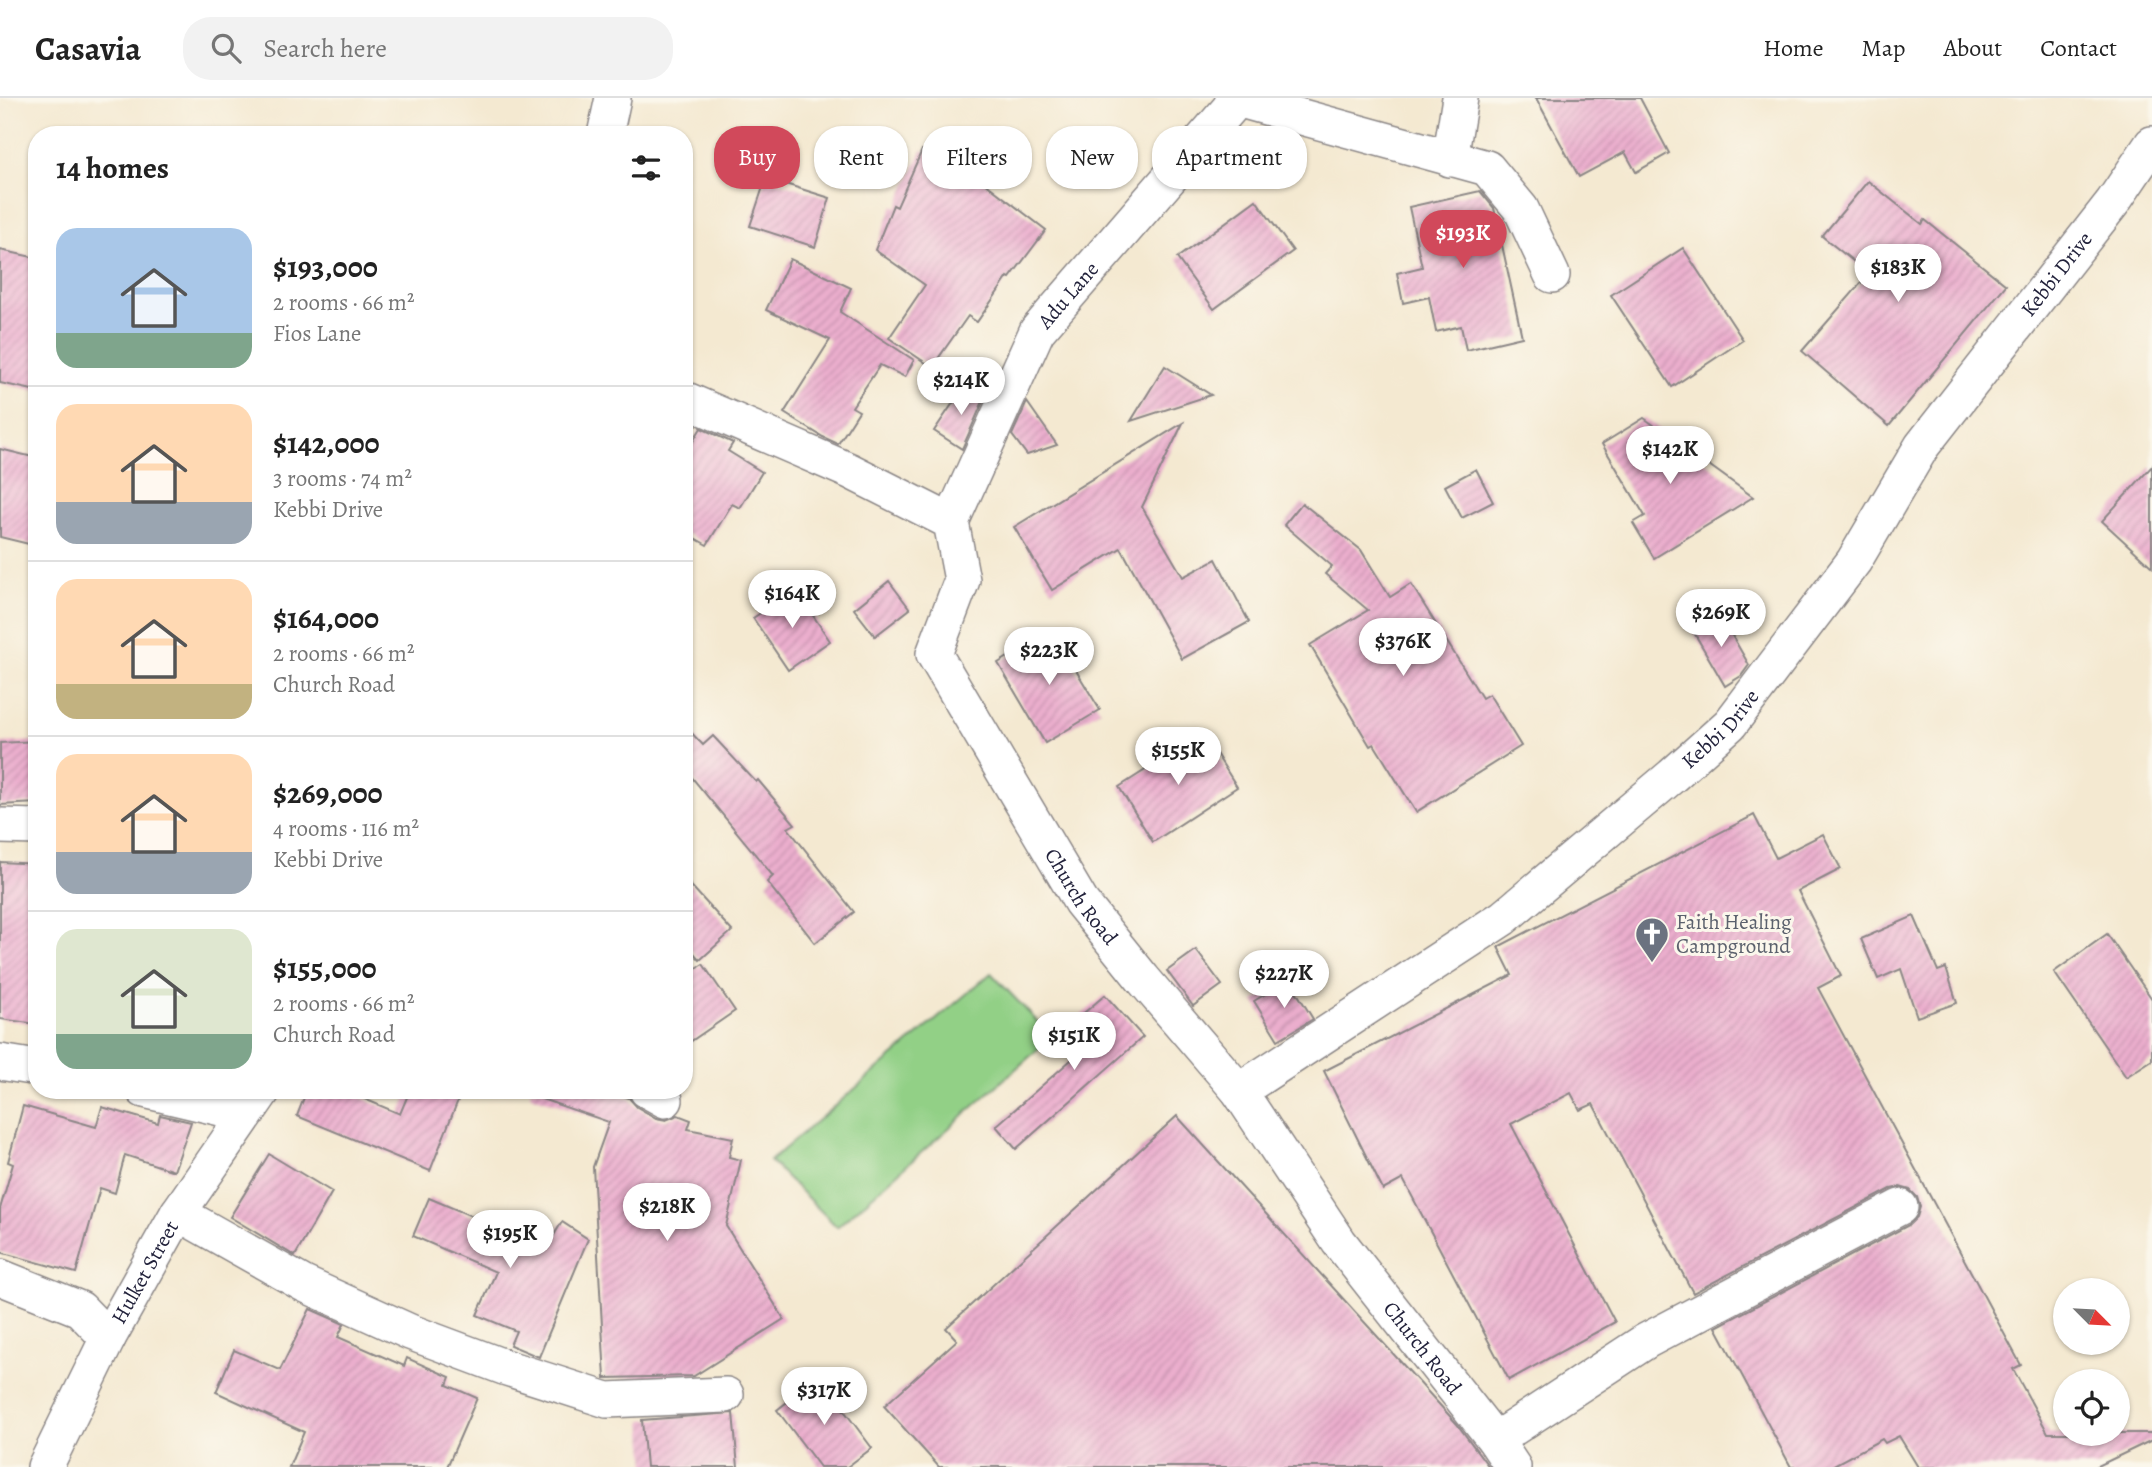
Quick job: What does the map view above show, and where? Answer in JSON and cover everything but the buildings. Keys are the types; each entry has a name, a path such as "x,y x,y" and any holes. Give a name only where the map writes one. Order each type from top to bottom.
{"street":[{"path":"607,126 613,98"},
{"path":"1450,159 1460,98"},
{"path":"1235,99 1487,169 1521,209 1552,275"},
{"name":"Adu Lane","path":"951,523 1037,331 1235,99"},
{"name":"Kebbi Drive","path":"1239,1091 1503,918 1730,724 1853,561 1922,446 2113,202 2152,144"},
{"path":"693,403 850,471 951,523"},
{"name":"Church Road","path":"951,523 962,580 934,654 1081,902 1239,1091 1339,1242 1504,1453"},
{"path":"0,826 28,827"},
{"path":"0,1062 28,1067"},
{"path":"226,1099 254,1102"},
{"name":"Hulket Street","path":"45,1467 108,1338 178,1213 254,1102"},
{"path":"1504,1453 1646,1341 1900,1207"},
{"path":"178,1213 304,1284 410,1332 503,1367 607,1400 726,1395"},
{"path":"0,1277 80,1309 108,1338"}],"green space":[{"path":"991,973 1052,1037 837,1227 770,1161"}],"place":[{"name":"Faith Healing Campground","path":"1652,964"}]}
